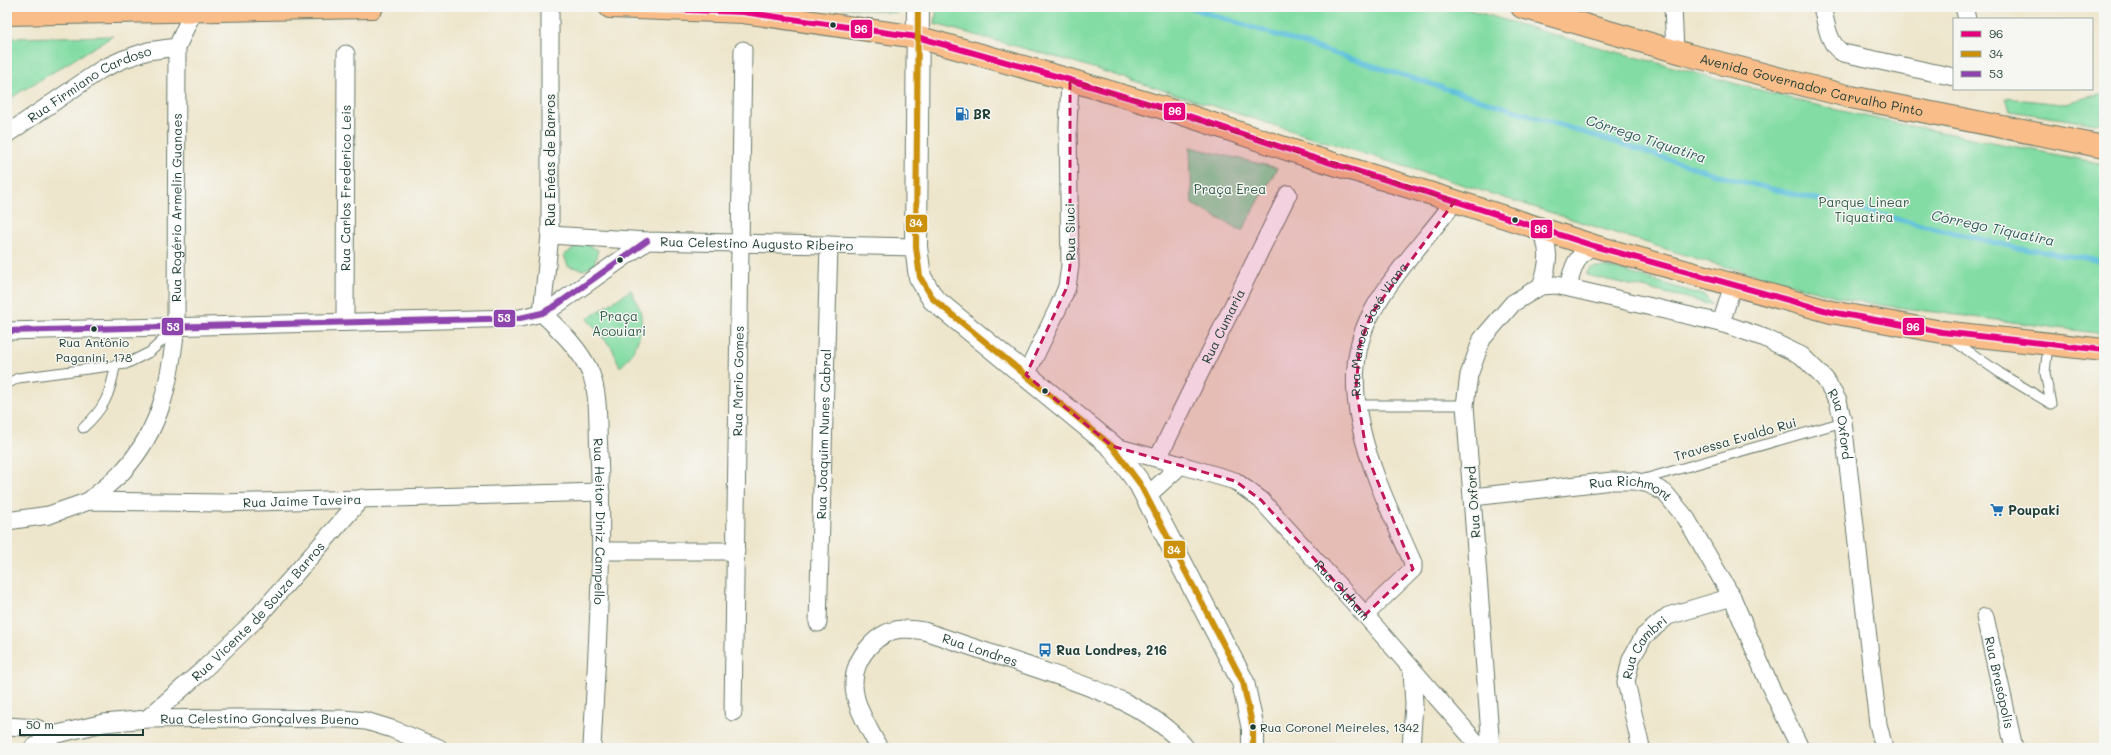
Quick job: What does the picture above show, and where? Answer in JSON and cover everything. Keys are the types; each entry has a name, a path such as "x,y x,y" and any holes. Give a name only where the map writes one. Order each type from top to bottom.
{"main road":[{"path":"7,14 194,9 372,7"},
{"path":"610,7 743,12 917,37 1070,80 1594,246 1831,312 1942,332 2104,350"},
{"name":"Avenida Governador Carvalho Pinto","path":"1522,7 1675,51 1852,97 2104,147"}],"street":[{"name":"Rua Enéas de Barros","path":"542,313 550,235 550,7"},
{"path":"918,7 916,247 920,277 933,299 1112,446 1140,484 1243,682 1254,729 1253,748"},
{"path":"1673,7 1675,51"},
{"path":"1822,7 1828,31 1836,49 1851,55 1953,77"},
{"path":"1964,7 1967,18"},
{"name":"Rua Rogério Armelin Guanaes","path":"89,501 123,471 147,440 161,410 172,368 176,331 177,47 194,9"},
{"name":"Rua Firmiano Cardoso","path":"7,134 102,69 124,58 148,51 177,47"},
{"name":"Rua Mario Gomes","path":"733,712 743,50"},
{"name":"Rua Carlos Frederico Leis","path":"345,322 346,54"},
{"name":"Rua Siuci","path":"1026,375 1067,287 1070,266 1068,127 1070,80"},
{"name":"Rua Cumaria","path":"1158,458 1288,194"},
{"name":"Rua Manoel José Viana","path":"1365,615 1413,569 1413,563 1367,455 1358,405 1357,362 1360,344 1372,313 1399,272 1455,201"},
{"path":"1537,227 1544,236 1548,246 1548,262 1541,286"},
{"name":"Rua Celestino Augusto Ribeiro","path":"550,235 647,241 916,247"},
{"path":"7,331 176,331 345,322 520,318 542,313 647,241"},
{"name":"Rua Joaquim Nunes Cabral","path":"818,624 829,245"},
{"path":"1568,287 1577,260 1586,249 1594,246"},
{"path":"1721,323 1733,285"},
{"name":"Rua Oxford","path":"1480,747 1472,497 1465,405 1469,375 1482,339 1512,304 1541,286 1568,287 1721,323 1765,338 1802,356 1825,379 1838,402 1843,422 1878,724 1884,748"},
{"name":"Rua Heitor Diniz Campello","path":"542,313 578,351 591,374 596,396 601,492 601,551 592,748"},
{"name":"Rua Oldham","path":"1112,446 1235,481 1261,500 1365,615 1480,747"},
{"path":"1147,496 1180,465"},
{"name":"Rua Richmont","path":"1472,497 1612,481 1648,484 1665,493 1686,518 1732,597"},
{"name":"Rua Jaime Taveira","path":"7,521 49,515 89,501 222,503 601,492"},
{"name":"Rua Vicente de Souza Barros","path":"147,719 203,670 254,621 362,498"},
{"path":"601,551 736,551"},
{"path":"1732,597 1769,684 1800,748"},
{"name":"Rua Cambri","path":"1641,748 1626,682 1631,659 1644,636 1668,616 1732,597"},
{"name":"Rua Brasópolis","path":"1985,616 2014,748"},
{"name":"Rua Londres","path":"879,748 860,710 854,683 859,660 880,636 902,629 924,631 1087,686 1141,711 1171,731 1186,748"},
{"path":"1411,748 1414,704 1412,670"},
{"name":"Rua Celestino Gonçalves Bueno","path":"33,748 53,735 104,723 147,719 237,718 350,720 366,722 392,729 439,748"},
{"path":"7,726 36,728 53,735"}],"lane":[{"path":"7,384 18,378 115,367 126,364 150,352 176,331"},
{"path":"1942,332 2000,373 2051,404 2045,373 2048,344"},
{"path":"83,428 96,416 106,402 115,367"},
{"path":"1358,405 1465,405"},
{"name":"Travessa Evaldo Rui","path":"1634,482 1843,422"}],"highlighted area":[{"path":"1070,80 1455,201 1372,313 1360,344 1356,388 1367,455 1413,569 1365,615 1261,500 1235,481 1112,446 1026,375 1067,287 1070,266"}],"green space":[{"path":"840,7 897,7 897,13"},
{"name":"Parque Linear Tiquatira","path":"937,7 1460,7 1579,42 1812,104 1890,122 2104,164 2104,334 1881,305 1846,299 1701,260 1074,62 935,24"},
{"path":"113,36 20,92 7,101 7,38"},
{"path":"2104,93 2104,120 2096,124 2010,111 2006,98 2061,104"},
{"name":"Praça Erea","path":"1190,147 1277,168 1242,231 1192,204"},
{"path":"583,243 598,250 594,265 584,270 568,266 564,255"},
{"path":"1595,267 1613,268 1705,296 1712,305 1586,275 1589,269"},
{"name":"Praça Acouiari","path":"631,290 640,310 640,333 638,342 630,356 620,367 612,348 587,319"}],"waterway":[{"name":"Córrego Tiquatira","path":"1188,7 1731,179 2017,248 2104,261"}],"transit line":[{"name":"96","path":"610,7 743,12 917,37 1180,113 1308,156 1455,201 1594,246 1831,312 1942,332 2104,350"},
{"name":"34","path":"918,7 916,247 920,277 933,299 1112,446 1140,484 1243,682 1253,729 1253,748"},
{"name":"53","path":"7,331 520,318 542,313 555,306 647,241"}],"place":[{"name":"BR","path":"962,114"},
{"name":"Rua Antônio Paganini, 178","path":"94,329"},
{"name":"Poupaki","path":"1997,510"},
{"name":"Rua Londres, 216","path":"1045,650"},
{"name":"Rua Coronel Meireles, 1342","path":"1253,727"}]}
